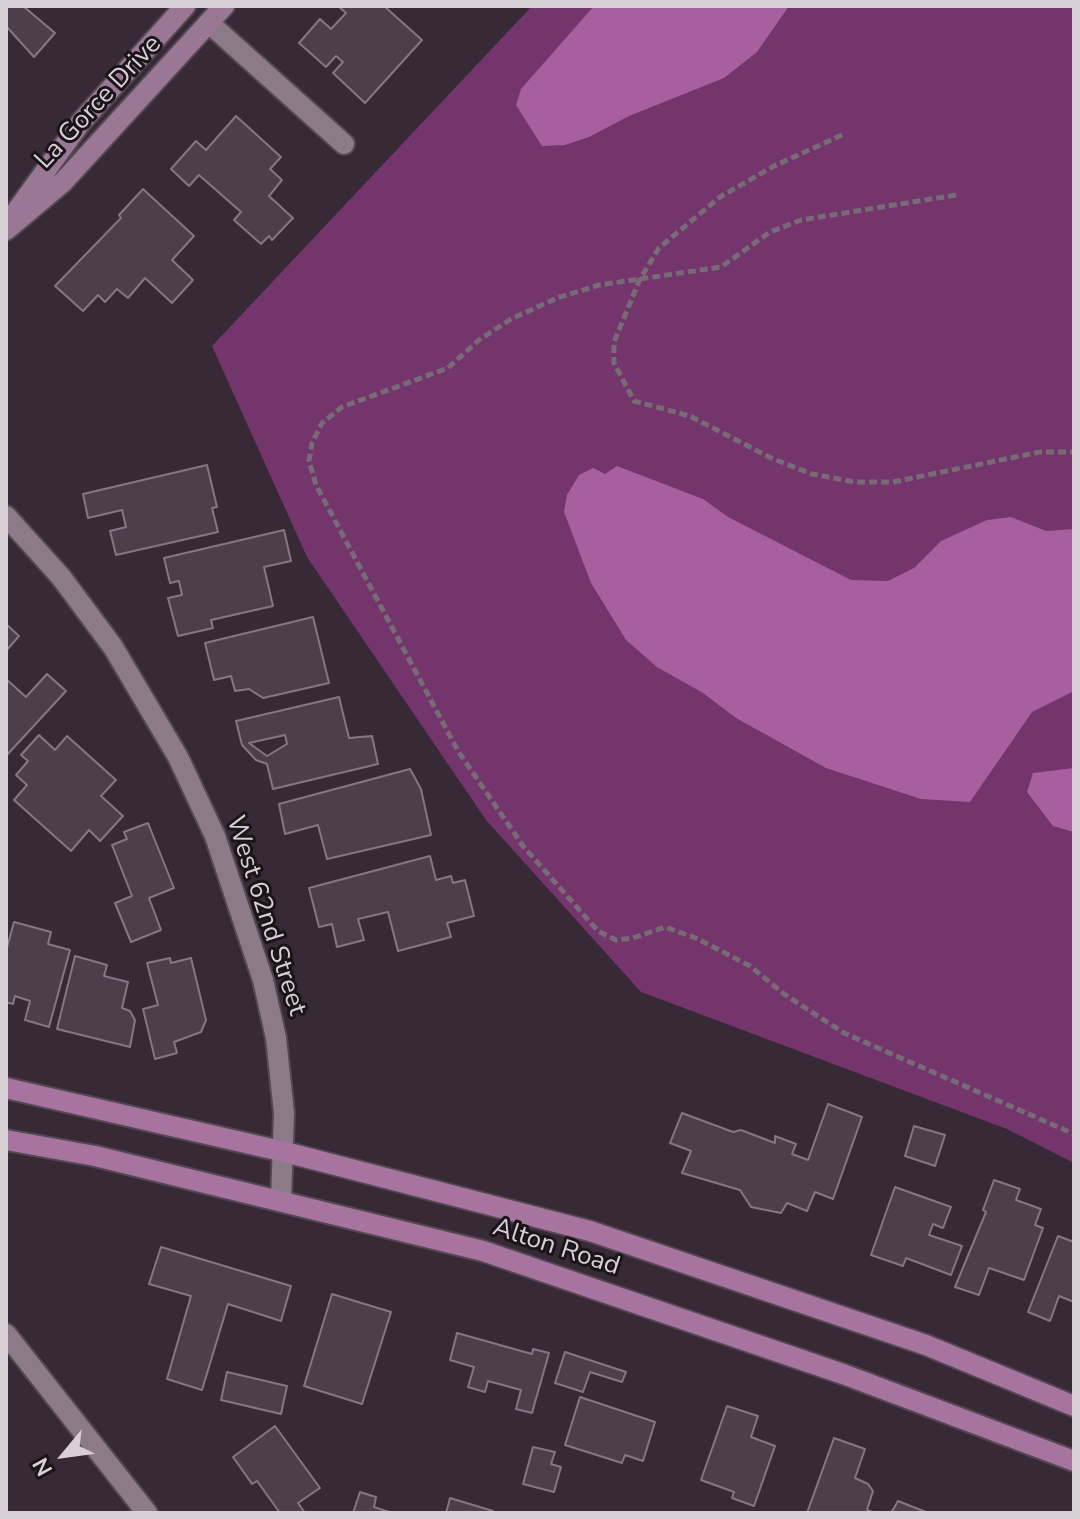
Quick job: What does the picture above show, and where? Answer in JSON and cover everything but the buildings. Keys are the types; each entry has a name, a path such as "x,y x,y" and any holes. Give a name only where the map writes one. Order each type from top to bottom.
{"main road":[{"name":"La Gorce Drive","path":"6,228 46,166 81,122 185,6"},
{"name":"La Gorce Drive","path":"6,228 63,182 224,6"},
{"name":"Alton Road","path":"6,1088 285,1152 590,1231 926,1345 1074,1406"},
{"name":"Alton Road","path":"6,1140 95,1156 513,1260 843,1374 1074,1461"}],"street":[{"path":"209,23 344,144"},
{"name":"West 62nd Street","path":"6,516 69,586 113,647 164,731 210,825 234,887 273,1023 280,1063 285,1152 281,1201"},
{"path":"6,1334 147,1513"}],"path":[{"path":"842,135 720,197 659,248 640,279 614,342 614,363 634,401 690,416 773,459 812,474 855,482 893,482 1040,452 1074,452"},
{"path":"956,195 801,220 770,232 721,267 599,285 557,298 511,319 479,340 448,368 342,407 322,423 312,443 309,461 316,485 458,751 523,846 598,931 616,940 633,938 665,927 696,938 750,966 784,994 844,1033 1074,1134"}],"shaded area":[{"path":"532,6 1074,6 1074,1163 1007,1129 641,992 486,820 307,557 212,346"},
{"path":"594,6 789,6 757,52 724,78 629,116 589,137 565,145 542,146 516,105 521,89"},
{"path":"617,466 703,499 728,517 851,580 888,581 914,568 941,541 987,520 1011,517 1046,531 1074,529 1074,691 1032,712 970,802 921,799 826,768 736,718 703,693 657,667 626,640 591,583 564,512 567,495 579,475 593,468 605,474"},
{"path":"1074,768 1074,832 1053,826 1027,792 1033,773"}]}
